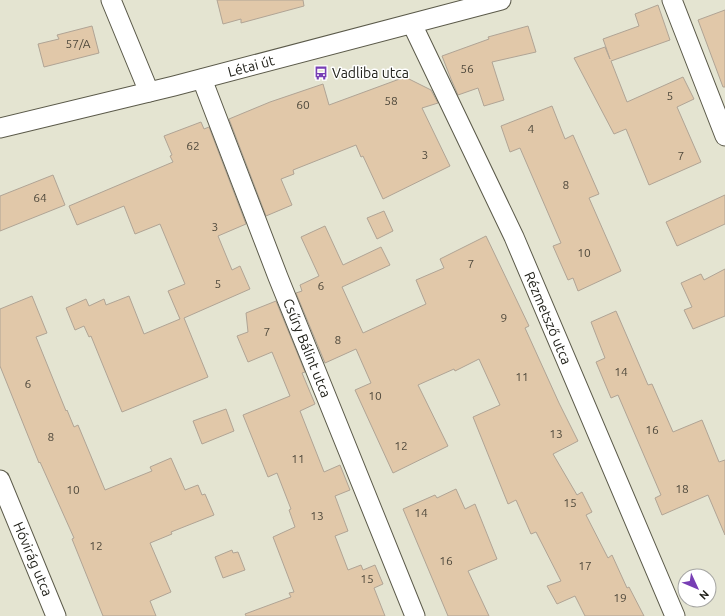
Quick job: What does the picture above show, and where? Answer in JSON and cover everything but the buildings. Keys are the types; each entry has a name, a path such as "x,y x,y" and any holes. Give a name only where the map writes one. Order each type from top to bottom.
{"street":[{"path":"111,0 149,92"},
{"name":"Létai út","path":"0,128 202,79 412,24 449,7 501,0"},
{"path":"672,0 725,136"},
{"name":"Rézmetsző utca","path":"412,24 479,161 514,238 675,616"},
{"name":"Csűry Bálint utca","path":"202,79 278,277 415,616"},
{"name":"Hóvirág utca","path":"0,480 56,616"}],"place":[{"name":"Vadliba utca","path":"321,73"}]}
